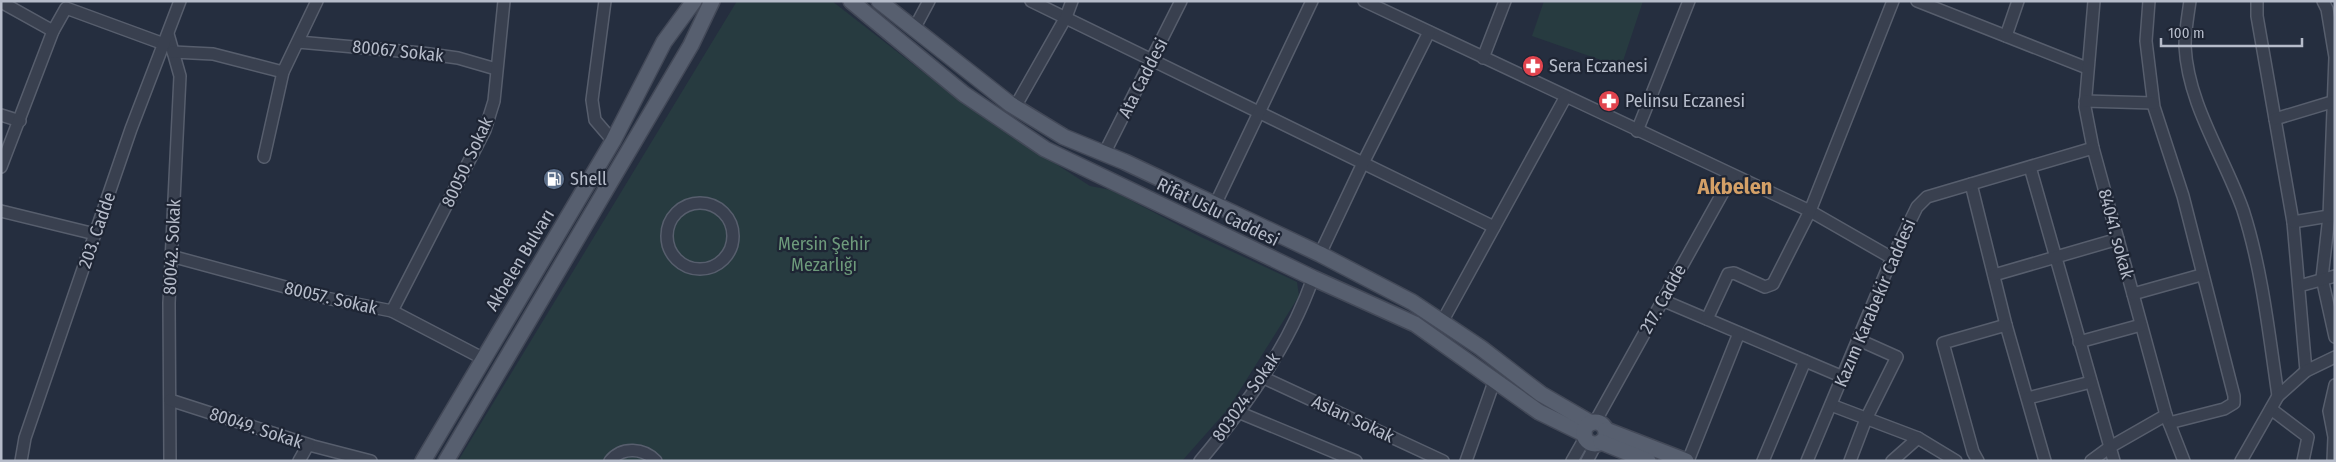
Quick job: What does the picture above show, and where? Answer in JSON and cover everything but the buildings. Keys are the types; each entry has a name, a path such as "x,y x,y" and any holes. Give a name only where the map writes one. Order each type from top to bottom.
{"main road":[{"path":"664,42 683,1"},
{"name":"Akbelen Bulvarı","path":"423,461 613,141 664,42 694,1"},
{"path":"691,45 712,1"},
{"path":"446,461 691,45 720,1"},
{"path":"841,1 898,50 931,67"},
{"name":"Rifat Uslu Caddesi","path":"851,1 964,94 1045,150 1313,278 1415,324 1540,412 1595,432"},
{"name":"Rifat Uslu Caddesi","path":"879,1 1015,107 1064,137 1320,254 1412,302 1481,348 1595,432"},
{"path":"895,1 914,29"},
{"path":"1595,432 1648,461"},
{"path":"1595,432 1687,461"}],"street":[{"name":"203. Cadde","path":"21,461 25,438 131,129 180,1"},
{"path":"264,157 283,72 317,1"},
{"name":"80050. Sokak","path":"392,311 485,130 494,101 504,1"},
{"path":"605,1 592,100 595,120 613,141"},
{"path":"914,29 929,1"},
{"path":"1031,1 1494,227"},
{"path":"1015,107 1066,17 1072,1"},
{"name":"Ata Caddesi","path":"1104,154 1181,1"},
{"path":"1215,205 1312,1"},
{"path":"1364,1 1565,98 1810,212 1892,258"},
{"path":"1483,58 1505,1"},
{"path":"1637,132 1689,1"},
{"path":"1707,319 1728,274 1734,273 1765,287 1773,284 1810,212 1893,1"},
{"path":"2006,36 2018,1"},
{"name":"84041. sokak","path":"2094,1 2087,68 2086,101 2093,148 2168,419 2184,461"},
{"path":"2091,461 2110,447 2168,419 2224,409 2234,403 2233,386 2201,274 2183,196 2154,103 2146,41 2149,1"},
{"path":"2190,1 2185,46 2191,81 2207,130 2243,210 2257,268 2278,396"},
{"path":"2257,1 2257,16 2293,222 2306,371"},
{"path":"2323,1 2327,9 2334,57 2334,101 2332,216 2322,278 2335,337"},
{"path":"1,2 53,31"},
{"path":"1920,2 2087,68"},
{"path":"1,167 53,31 66,8 166,39"},
{"path":"1320,254 1363,163 1429,32"},
{"name":"80042. Sokak","path":"166,39 173,52 180,76 169,303 170,461"},
{"name":"80067 Sokak","path":"298,42 422,52 458,58 496,70"},
{"path":"173,52 212,54 283,72"},
{"path":"1442,322 1565,98"},
{"path":"2086,101 2154,103"},
{"path":"2275,119 2334,101"},
{"path":"1,115 20,121"},
{"name":"Kazım Karabekir Caddesi","path":"1807,461 1892,258 1917,207 1926,197 2093,148"},
{"path":"2030,166 2054,256 2114,461"},
{"name":"217. Cadde","path":"1572,461 1610,410 1735,178"},
{"name":"217. Cadde","path":"1587,461 1595,432 1735,178"},
{"path":"1971,184 2006,324 2045,461"},
{"path":"700,202 720,209 728,217 733,239 730,250 723,260 714,266 702,269 691,268 677,260 668,246 668,226 673,216 680,208 690,204 700,202"},
{"path":"1,210 95,234"},
{"path":"2293,222 2332,216"},
{"path":"1994,275 2054,256 2118,240"},
{"name":"80057. Sokak","path":"172,256 326,298 392,311 484,359"},
{"path":"2133,294 2201,274"},
{"path":"2299,286 2322,278 2335,276"},
{"name":"803024. Sokak","path":"1204,459 1264,378 1306,300 1313,278"},
{"path":"1669,303 1843,377"},
{"path":"1978,461 1973,452 1943,343 2006,324"},
{"path":"2079,342 2141,325"},
{"path":"1687,461 1739,333"},
{"path":"1850,461 1866,419 1897,357 1859,340"},
{"path":"2241,461 2278,396 2306,371 2335,357"},
{"path":"1763,461 1805,361"},
{"name":"Aslan Sokak","path":"1264,378 1442,461"},
{"path":"1466,461 1495,379"},
{"path":"2028,398 2091,382"},
{"path":"2333,461 2334,437 2329,411 2335,385"},
{"name":"80049. Sokak","path":"170,400 308,445 371,461"},
{"path":"1831,405 1918,438 1956,461"},
{"path":"2271,409 2308,437 2303,461"},
{"path":"1238,412 1356,461"},
{"path":"1892,461 1918,438"},
{"path":"299,461 308,445"},
{"path":"610,461 622,452 632,450 643,452 656,461"}],"green space":[{"name":"Mersin Şehir Mezarlığı","path":"737,1 832,1 968,107 1090,186 1111,190 1199,236 1297,282 1299,296 1228,409 1182,461 458,461"},
{"path":"1544,1 1643,1 1621,67 1532,36"}],"place":[{"name":"Sera Eczanesi","path":"1533,66"},
{"name":"Pelinsu Eczanesi","path":"1609,101"},
{"name":"Shell","path":"554,179"}],"district":[{"name":"Akbelen","path":"1735,186"}]}
